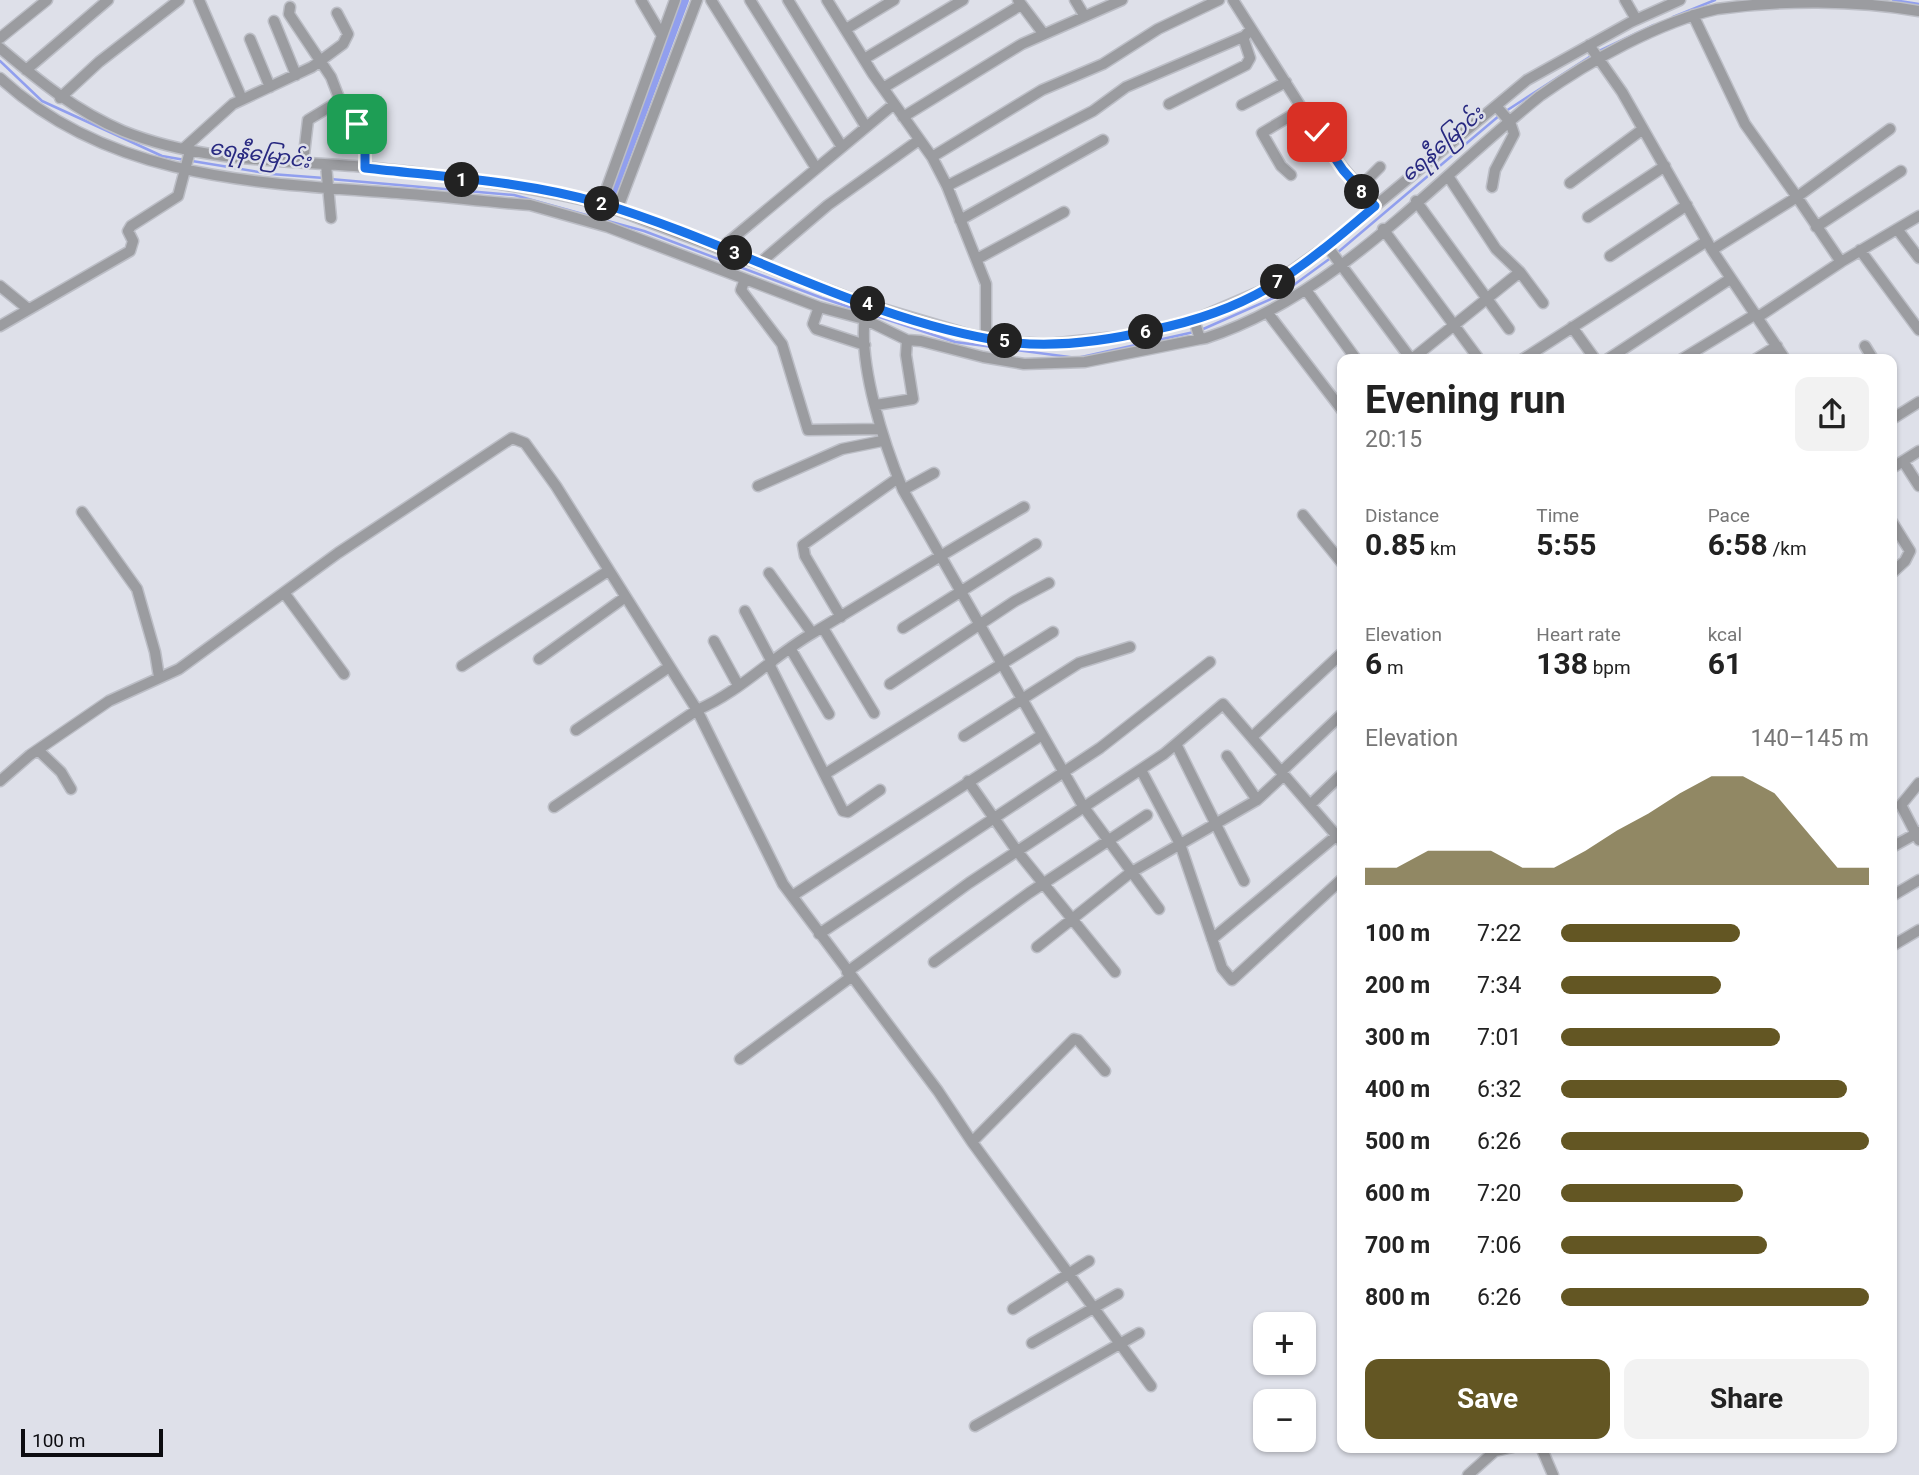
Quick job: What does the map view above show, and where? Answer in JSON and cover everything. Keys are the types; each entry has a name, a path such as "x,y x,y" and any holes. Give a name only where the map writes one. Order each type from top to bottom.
{"street":[{"path":"0,38 47,0"},
{"path":"26,70 108,0"},
{"path":"53,117 61,100 99,62 179,0"},
{"path":"199,0 242,99"},
{"path":"641,0 660,34"},
{"path":"601,204 660,34 675,0"},
{"path":"617,210 697,0"},
{"path":"711,0 816,169"},
{"path":"750,0 842,147"},
{"path":"788,0 866,127"},
{"path":"827,0 883,88 932,157 947,186 986,284 986,337"},
{"path":"846,29 894,0"},
{"path":"864,59 963,0"},
{"path":"1075,0 1084,15"},
{"path":"903,117 1043,33 1120,0"},
{"path":"932,157 1042,90 1102,64 1158,29 1219,0"},
{"path":"1233,0 1247,34 1358,188 1371,238"},
{"path":"1625,0 1636,19"},
{"path":"0,78 19,96 53,117 117,149 185,170 543,208 608,226 819,307 865,311 986,337 1049,344 1081,343 1195,321 1266,289 1329,247 1527,80 1636,19 1678,0"},
{"path":"0,48 61,100 124,131 187,151 251,161 365,168 514,185 601,204 761,262 865,311 907,340 1024,364 1085,362 1199,338 1267,312 1306,290 1448,176 1554,86 1599,60 1693,15 1763,2 1808,1 1877,3 1919,11"},
{"path":"883,88 1020,2 1043,33"},
{"path":"290,7 289,14 331,77 339,101 354,118 362,136 365,168"},
{"path":"0,326 130,251 133,241 128,231 175,199 185,170 187,151 242,99 296,75 320,61 347,39 346,27 337,13"},
{"path":"1693,15 1745,124 1841,262"},
{"path":"274,21 296,75"},
{"path":"1169,104 1246,65 1250,58 1247,34"},
{"path":"947,186 1093,111 1126,87 1247,34"},
{"path":"250,39 270,87"},
{"path":"1590,47 1643,129 1709,246 1782,354"},
{"path":"1242,105 1284,84"},
{"path":"303,163 308,120 339,101"},
{"path":"721,248 894,104"},
{"path":"1492,187 1495,170 1514,134 1510,121 1497,107"},
{"path":"1290,175 1281,166 1262,133 1300,111"},
{"path":"1570,183 1643,129"},
{"path":"1531,354 1709,246 1797,197 1890,130"},
{"path":"761,262 828,205 919,139"},
{"path":"960,220 1103,140"},
{"path":"251,161 253,179"},
{"path":"327,166 331,218"},
{"path":"1588,217 1665,166"},
{"path":"1358,188 1380,167"},
{"path":"1816,227 1901,172"},
{"path":"1448,176 1496,249 1520,272 1543,303"},
{"path":"1416,201 1509,329"},
{"path":"1610,256 1687,205"},
{"path":"977,258 1064,212"},
{"path":"1691,354 1919,216"},
{"path":"1383,229 1475,354"},
{"path":"1898,229 1919,258"},
{"path":"1329,247 1408,354"},
{"path":"1860,250 1919,330"},
{"path":"1418,354 1520,272"},
{"path":"745,279 741,290 770,326 790,361 808,429 881,429"},
{"path":"1616,354 1730,279"},
{"path":"0,286 27,309"},
{"path":"1306,290 1352,354"},
{"path":"819,307 814,328 865,345"},
{"path":"865,311 865,345 876,405 885,447 898,478 938,556 1083,806 1158,909"},
{"path":"1267,312 1337,403"},
{"path":"1195,321 1199,338"},
{"path":"1572,327 1591,354"},
{"path":"876,405 913,400 906,355 907,340"},
{"path":"1081,343 1085,360"},
{"path":"1865,345 1870,354"},
{"path":"1764,354 1777,346"},
{"path":"1897,416 1919,402"},
{"path":"0,781 38,750 108,701 158,675 179,669 359,539 443,487 512,438 525,443 669,667 701,708 743,808 792,896 938,1091 972,1142 1151,1386"},
{"path":"758,486 842,449 885,447"},
{"path":"1897,465 1919,452"},
{"path":"1903,461 1919,486"},
{"path":"904,490 933,473"},
{"path":"841,617 805,556 803,545 898,478"},
{"path":"554,807 813,633 938,556 1024,508"},
{"path":"82,512 132,578 158,675"},
{"path":"1303,515 1337,557"},
{"path":"1897,530 1910,551 1897,568"},
{"path":"903,628 1036,544"},
{"path":"462,666 608,571"},
{"path":"769,573 813,633"},
{"path":"890,684 1049,583"},
{"path":"285,594 344,674"},
{"path":"538,659 624,598"},
{"path":"745,611 845,812 880,790"},
{"path":"823,628 874,713"},
{"path":"825,775 1053,632"},
{"path":"713,641 738,685"},
{"path":"964,736 1079,663 1130,647"},
{"path":"790,648 829,714"},
{"path":"1252,737 1337,658"},
{"path":"819,934 1133,724 1210,662"},
{"path":"576,730 669,667"},
{"path":"740,1059 849,974 1017,851 1141,770 1223,704 1337,833"},
{"path":"1037,947 1130,873 1257,800 1337,719"},
{"path":"792,896 1042,735"},
{"path":"1176,744 1244,881"},
{"path":"38,750 61,772 72,789"},
{"path":"1227,756 1257,800"},
{"path":"1141,770 1177,846 1223,968 1230,979 1236,979 1337,884"},
{"path":"1310,805 1337,779"},
{"path":"968,781 1042,884 1115,972"},
{"path":"1897,845 1918,835 1901,804 1919,783"},
{"path":"934,962 1042,884 1147,815"},
{"path":"1212,939 1337,838"},
{"path":"1897,893 1919,880"},
{"path":"1897,943 1919,930"},
{"path":"972,1142 1074,1040 1078,1040 1105,1071"},
{"path":"1013,1309 1089,1261"},
{"path":"1032,1343 1095,1310 1118,1294"},
{"path":"975,1426 1139,1333"},
{"path":"1468,1475 1493,1453"},
{"path":"1544,1453 1553,1475"}],"waterway":[{"path":"602,219 684,0"},
{"name":"ရေနီမြောင်း","path":"1673,17 1715,0"},
{"name":"ရေနီမြောင်း","path":"1893,0 1919,4"},
{"name":"ရေနီမြောင်း","path":"1597,52 1654,25"},
{"name":"ရေနီမြောင်း","path":"1506,111 1591,56"},
{"name":"ရေနီမြောင်း","path":"0,61 42,101 162,156 185,160"},
{"name":"ရေနီမြောင်း","path":"1337,253 1500,115"},
{"name":"ရေနီမြောင်း","path":"192,161 271,174 324,178"},
{"name":"ရေနီမြောင်း","path":"330,179 514,195 644,231 822,298 955,342 1077,358 1194,332"},
{"name":"ရေနီမြောင်း","path":"1201,330 1280,295 1332,257"}],"route":[{"path":"357,124 365,146 365,168 514,185 567,195 601,204 883,310 967,334 1007,342 1049,344 1126,336 1198,319 1266,289 1327,246 1375,206 1343,170 1317,132"}]}
